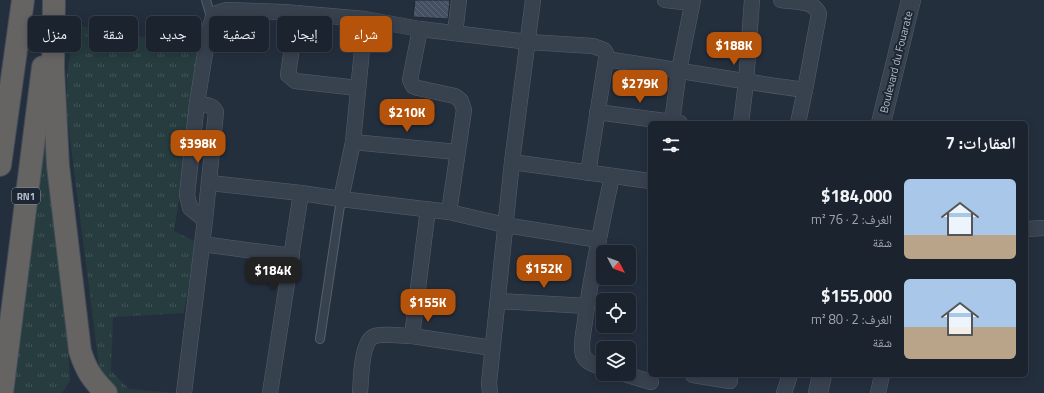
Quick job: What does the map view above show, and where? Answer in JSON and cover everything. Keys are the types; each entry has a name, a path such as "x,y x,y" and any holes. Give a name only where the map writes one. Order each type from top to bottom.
{"highway":[{"path":"0,165 23,0"},
{"name":"RN1","path":"2,393 51,0"},
{"path":"54,0 53,68 58,166 80,351 86,368 94,382 106,393"}],"street":[{"path":"455,33 459,0"},
{"path":"488,390 512,162 534,0"},
{"path":"665,0 692,1 679,70 676,121"},
{"path":"741,121 746,82 752,0"},
{"path":"781,0 814,6 819,14 798,121"},
{"name":"Boulevard du Fouarate","path":"881,121 911,0"},
{"path":"215,16 227,10 297,13 340,17"},
{"path":"297,13 288,75 295,81 358,88"},
{"path":"392,24 420,29 529,42 593,46 604,50 606,53 606,59 588,173"},
{"path":"205,220 190,208 187,195 197,103 209,29"},
{"path":"420,29 410,80 413,86 455,96 461,101 464,110 448,212"},
{"path":"341,199 353,142 362,52"},
{"path":"606,59 804,90"},
{"path":"184,393 210,183 216,112 215,108 212,106 197,103"},
{"path":"597,112 668,121"},
{"path":"353,142 458,152"},
{"path":"512,162 648,181"},
{"path":"596,365 587,361 583,356 582,347 587,306 612,176"},
{"path":"210,183 428,209 599,240"},
{"path":"270,393 301,193"},
{"path":"412,336 428,209"},
{"path":"1028,229 1044,228"},
{"path":"202,244 292,256"},
{"path":"498,300 587,306"},
{"path":"360,393 366,346 370,338 376,335 412,336 492,348"},
{"path":"702,377 729,383"},
{"path":"784,393 789,377"},
{"path":"818,393 822,377"},
{"path":"878,393 882,377"},
{"path":"636,378 652,383"}],"lane":[{"path":"206,0 211,16"},
{"path":"320,339 341,199"}],"green space":[{"path":"81,26 89,28 89,52 138,52 138,36 146,38 146,52 201,52 201,47 204,48 174,231 196,242 184,313 113,317 111,371 129,389 177,393 116,393 100,374 67,115 67,75 70,52 81,52"},
{"path":"45,131 65,298 70,381 62,393 11,393"}],"building":[{"path":"415,0 450,0 448,19 413,17"}]}
